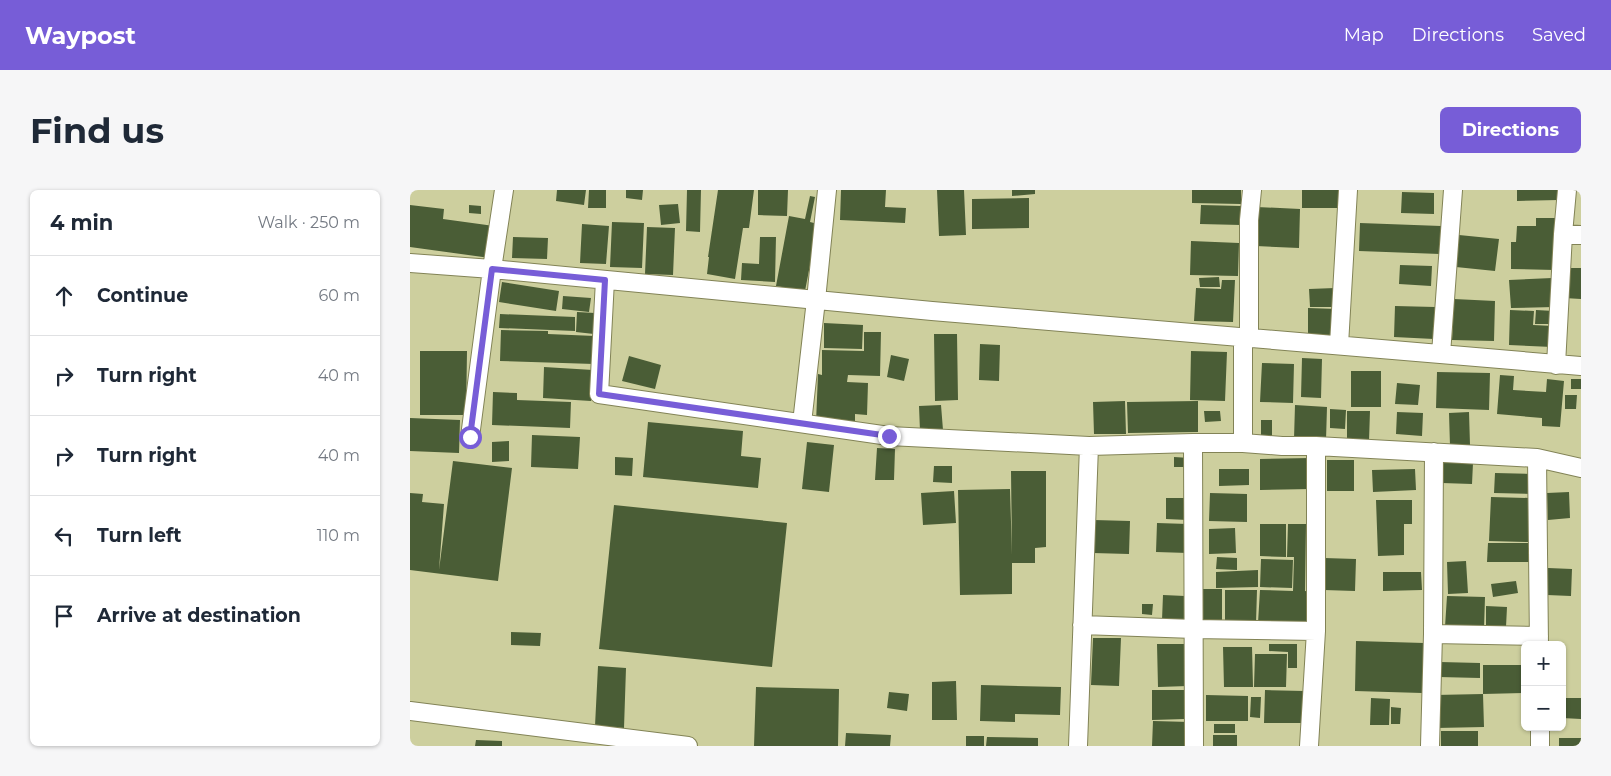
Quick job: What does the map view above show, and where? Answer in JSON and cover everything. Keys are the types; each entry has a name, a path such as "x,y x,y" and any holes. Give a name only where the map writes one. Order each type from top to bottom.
{"street":[{"path":"470,437 504,190"},
{"path":"802,423 827,190"},
{"path":"1243,442 1249,220 1252,190"},
{"path":"1339,345 1348,190"},
{"path":"1441,354 1453,190"},
{"path":"1556,365 1567,190"},
{"path":"1563,234 1581,235"},
{"path":"410,263 1581,366"},
{"path":"605,280 599,394 889,436 1088,446 1243,442 1282,446 1316,446 1537,458 1581,468"},
{"path":"1192,442 1194,746"},
{"path":"1078,746 1088,446"},
{"path":"1309,746 1316,631 1316,446"},
{"path":"1430,746 1434,452"},
{"path":"1433,634 1539,640 1537,458"},
{"path":"1082,625 1316,631"},
{"path":"410,711 634,742 688,746"},
{"path":"1540,731 1540,746"}],"building":[{"path":"557,190 586,190 584,205 556,201"},
{"path":"589,190 606,190 606,208 588,208"},
{"path":"626,190 643,190 642,200 626,198"},
{"path":"687,190 701,190 700,232 686,231"},
{"path":"718,190 754,190 749,228 743,228 735,279 707,274"},
{"path":"758,190 788,190 787,216 758,215"},
{"path":"841,190 886,190 885,207 906,208 905,223 840,220"},
{"path":"937,190 964,190 966,235 939,236"},
{"path":"1012,190 1035,190 1035,194 1012,196"},
{"path":"1192,190 1241,190 1241,204 1192,203"},
{"path":"1302,190 1344,190 1344,208 1302,208"},
{"path":"1517,190 1558,190 1558,200 1517,201"},
{"path":"1402,192 1434,193 1434,214 1401,213"},
{"path":"810,196 815,197 810,222 818,224 805,291 776,286 789,216 805,219"},
{"path":"1029,198 1029,228 972,229 972,199"},
{"path":"678,204 680,223 661,225 659,205"},
{"path":"410,205 444,209 443,219 494,226 490,258 410,247"},
{"path":"469,205 481,206 481,214 469,213"},
{"path":"1201,205 1241,206 1241,225 1200,224"},
{"path":"1257,207 1300,209 1299,248 1256,246"},
{"path":"1536,218 1556,218 1555,270 1511,269 1511,242 1516,242 1517,226 1536,226"},
{"path":"612,222 644,223 642,268 610,267"},
{"path":"1360,223 1441,226 1440,254 1359,251"},
{"path":"582,224 609,226 606,264 580,263"},
{"path":"647,227 675,228 673,275 645,274"},
{"path":"1459,235 1499,239 1495,271 1456,267"},
{"path":"513,237 548,238 547,259 512,258"},
{"path":"760,237 776,237 775,282 741,280 742,263 759,264"},
{"path":"1191,241 1239,243 1238,276 1190,275"},
{"path":"1400,265 1432,266 1431,286 1399,284"},
{"path":"1565,268 1581,268 1581,299 1564,298"},
{"path":"1219,277 1220,287 1200,287 1199,278"},
{"path":"1552,278 1554,307 1511,308 1509,280"},
{"path":"1222,280 1235,280 1233,322 1194,321 1196,288 1221,289"},
{"path":"502,282 559,291 556,311 499,302"},
{"path":"1335,288 1336,307 1310,307 1309,289"},
{"path":"563,296 591,298 589,312 562,309"},
{"path":"1454,299 1495,301 1494,341 1452,340"},
{"path":"1395,306 1435,307 1434,339 1394,337"},
{"path":"1308,308 1337,309 1336,337 1308,337"},
{"path":"1510,310 1534,311 1533,325 1553,326 1552,347 1509,345"},
{"path":"1536,310 1554,311 1554,324 1535,324"},
{"path":"577,312 595,313 594,334 576,332"},
{"path":"500,314 575,317 575,331 499,328"},
{"path":"824,323 863,325 862,349 824,348"},
{"path":"501,330 548,331 548,334 595,336 594,364 500,361"},
{"path":"864,332 881,332 880,376 848,375 847,382 868,383 867,415 855,414 855,425 816,423 818,374 822,375 822,350 864,351"},
{"path":"934,334 957,334 958,400 935,401"},
{"path":"980,344 1000,345 999,381 979,380"},
{"path":"420,351 467,351 466,415 420,415"},
{"path":"1191,351 1227,352 1225,401 1190,400"},
{"path":"891,355 909,359 904,381 887,377"},
{"path":"629,356 661,365 655,389 622,381"},
{"path":"1302,358 1322,359 1321,398 1301,397"},
{"path":"1262,363 1294,364 1293,403 1260,402"},
{"path":"544,367 593,370 591,401 543,398"},
{"path":"1351,371 1381,371 1381,407 1351,407"},
{"path":"1437,372 1490,373 1489,410 1436,408"},
{"path":"1500,375 1514,376 1513,390 1546,392 1547,379 1564,381 1560,427 1542,426 1542,418 1497,414"},
{"path":"1571,379 1581,379 1581,389 1571,389"},
{"path":"1397,383 1420,385 1418,405 1395,404"},
{"path":"493,392 517,393 517,400 571,402 570,428 492,425"},
{"path":"1565,395 1577,395 1576,409 1565,409"},
{"path":"1125,401 1126,434 1094,434 1093,402"},
{"path":"1198,401 1198,432 1128,433 1127,402"},
{"path":"941,405 943,430 920,431 919,406"},
{"path":"1295,405 1327,407 1326,440 1294,439"},
{"path":"1330,409 1346,410 1345,429 1330,428"},
{"path":"1204,411 1220,411 1221,421 1205,422"},
{"path":"1347,411 1370,411 1369,441 1347,441"},
{"path":"1397,412 1423,413 1422,436 1396,434"},
{"path":"1469,412 1470,445 1450,446 1449,413"},
{"path":"410,418 460,420 459,453 410,451"},
{"path":"1261,420 1272,420 1272,437 1261,437"},
{"path":"648,422 743,431 741,456 761,458 758,488 643,477"},
{"path":"532,435 580,437 578,469 531,467"},
{"path":"509,441 509,461 492,462 492,442"},
{"path":"807,442 834,445 829,492 802,489"},
{"path":"877,448 895,449 894,480 875,480"},
{"path":"615,457 633,458 632,476 615,475"},
{"path":"1174,457 1190,458 1190,467 1174,467"},
{"path":"1311,458 1311,489 1260,490 1260,459"},
{"path":"1327,460 1354,460 1354,491 1327,491"},
{"path":"453,461 512,468 498,581 410,570 410,493 423,494 422,502 444,504 439,570"},
{"path":"1443,462 1473,463 1472,484 1442,483"},
{"path":"934,466 952,466 952,483 933,482"},
{"path":"1219,469 1249,469 1249,485 1219,486"},
{"path":"1415,469 1416,490 1373,492 1372,470"},
{"path":"1011,471 1046,471 1046,547 1035,548 1035,563 1012,563 1012,594 960,595 958,490 1010,489 1012,555"},
{"path":"1495,473 1533,474 1533,494 1494,493"},
{"path":"954,491 956,523 923,525 921,493"},
{"path":"1569,492 1570,518 1548,520 1547,493"},
{"path":"1210,493 1247,494 1247,522 1209,521"},
{"path":"1491,497 1531,498 1529,542 1489,541"},
{"path":"1166,498 1189,498 1188,520 1166,519"},
{"path":"1376,500 1412,500 1412,524 1404,524 1404,555 1378,556"},
{"path":"614,505 787,523 772,667 599,649"},
{"path":"1094,520 1130,521 1129,554 1093,553"},
{"path":"1157,523 1188,524 1188,553 1156,552"},
{"path":"1260,524 1286,524 1286,557 1260,556"},
{"path":"1288,524 1306,524 1305,591 1311,592 1310,626 1258,623 1260,590 1293,591 1294,557 1287,557"},
{"path":"1235,528 1236,553 1209,554 1209,529"},
{"path":"1488,543 1533,543 1533,562 1487,562"},
{"path":"1217,557 1237,558 1237,570 1216,569"},
{"path":"1324,558 1356,559 1355,591 1324,590"},
{"path":"1261,559 1293,560 1292,588 1260,587"},
{"path":"1466,561 1468,593 1448,594 1447,562"},
{"path":"1548,568 1572,569 1571,596 1547,595"},
{"path":"1258,570 1258,587 1216,588 1216,572"},
{"path":"1383,572 1421,572 1422,590 1383,591"},
{"path":"1516,581 1518,593 1493,597 1491,584"},
{"path":"1202,589 1222,589 1222,624 1201,624"},
{"path":"1225,590 1257,590 1256,623 1225,623"},
{"path":"1163,595 1185,596 1185,621 1162,620"},
{"path":"1447,596 1485,597 1484,629 1445,627"},
{"path":"1142,604 1153,604 1152,615 1142,614"},
{"path":"1486,606 1507,607 1506,627 1486,627"},
{"path":"511,632 541,633 540,646 511,645"},
{"path":"1093,638 1121,638 1119,686 1091,685"},
{"path":"1356,641 1424,643 1422,693 1355,691"},
{"path":"1157,644 1187,644 1188,686 1158,687"},
{"path":"1269,644 1297,644 1297,668 1288,668 1288,652 1269,651"},
{"path":"1223,647 1252,647 1253,687 1224,687"},
{"path":"1255,654 1287,654 1286,687 1254,687"},
{"path":"1440,662 1480,663 1480,678 1439,677"},
{"path":"1483,665 1521,665 1521,693 1483,694"},
{"path":"598,666 626,668 624,728 595,726"},
{"path":"956,681 957,720 932,720 932,682"},
{"path":"981,685 1061,687 1060,715 1015,714 1015,722 980,721"},
{"path":"756,687 839,689 838,746 754,746"},
{"path":"1152,690 1185,690 1185,719 1152,720"},
{"path":"1265,690 1304,691 1303,723 1264,723"},
{"path":"889,692 909,694 907,711 887,708"},
{"path":"1483,694 1484,727 1436,728 1435,695"},
{"path":"1206,695 1248,696 1248,721 1206,721"},
{"path":"1251,697 1261,697 1260,718 1250,717"},
{"path":"1371,698 1390,699 1389,725 1370,725"},
{"path":"1566,698 1581,698 1581,719 1566,718"},
{"path":"1391,707 1401,708 1400,724 1391,724"},
{"path":"1153,721 1190,722 1189,746 1152,746"},
{"path":"1214,724 1235,724 1235,733 1214,733"},
{"path":"1441,731 1478,731 1478,746 1441,746"},
{"path":"846,733 891,735 890,746 845,746"},
{"path":"1213,735 1237,735 1237,746 1213,746"},
{"path":"966,736 984,736 984,746 966,746"},
{"path":"987,737 1038,738 1038,746 986,746"},
{"path":"1559,738 1581,738 1581,746 1559,746"},
{"path":"476,740 502,741 502,746 475,746"}],"route":[{"path":"470,437 492,269 605,280 599,394 889,436"}]}
